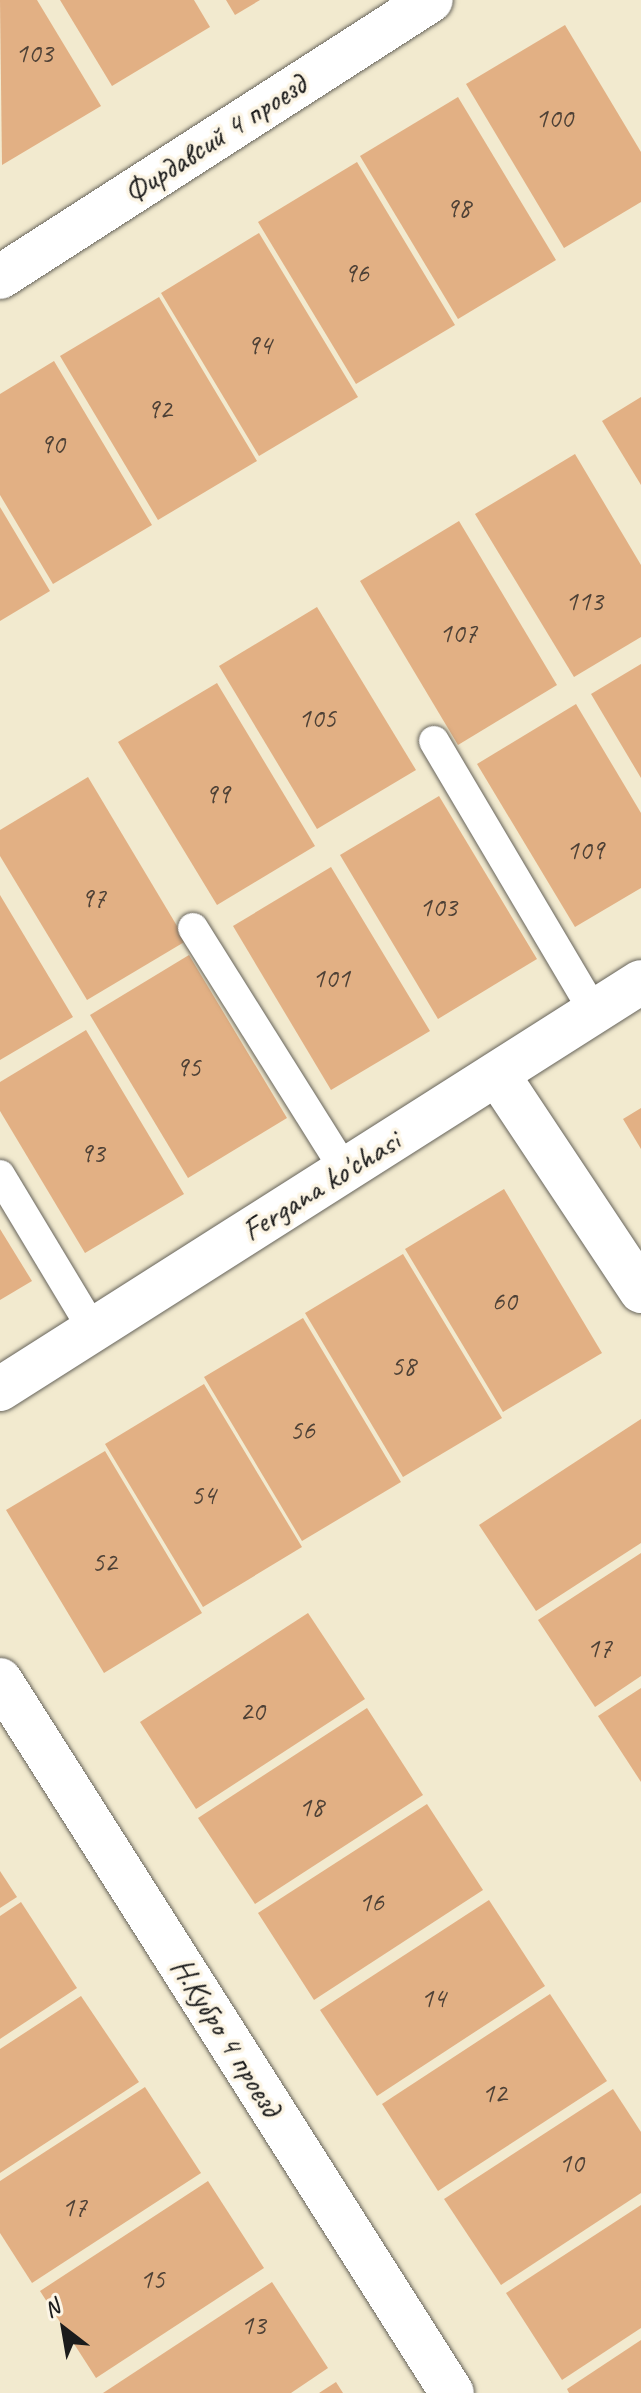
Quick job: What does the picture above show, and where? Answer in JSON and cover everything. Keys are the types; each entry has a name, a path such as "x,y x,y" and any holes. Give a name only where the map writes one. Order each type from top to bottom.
{"street":[{"name":"Фирдавсий 4 проезд","path":"0,277 431,0"},
{"name":"Fergana ko'chasi","path":"0,1389 345,1170 499,1077 641,982"},
{"path":"499,1077 641,1291"},
{"name":"Н.Кубро 4 проезд","path":"0,1680 452,2393"}],"lane":[{"path":"434,741 594,1012"},
{"path":"193,928 345,1170"},
{"path":"0,1175 93,1330"}],"building":[{"path":"0,0 37,0 101,106 2,165"},
{"path":"60,0 194,0 210,27 112,86"},
{"path":"226,0 260,0 235,15"},
{"path":"565,25 641,152 641,202 564,248 466,84"},
{"path":"458,97 556,260 458,319 360,156"},
{"path":"357,162 455,325 356,384 258,222"},
{"path":"259,233 358,397 259,456 161,293"},
{"path":"159,297 257,461 158,520 60,356"},
{"path":"54,361 152,525 53,584 0,495 0,394"},
{"path":"641,397 641,485 602,421"},
{"path":"575,454 641,565 641,637 574,677 475,514"},
{"path":"0,507 50,591 0,621"},
{"path":"459,521 557,685 458,745 360,581"},
{"path":"317,607 416,770 317,829 219,666"},
{"path":"641,664 641,778 591,694"},
{"path":"217,683 315,846 217,905 118,742"},
{"path":"576,704 641,813 641,888 575,927 477,764"},
{"path":"88,777 186,941 87,1000 0,856 0,830"},
{"path":"439,796 537,959 438,1019 340,855"},
{"path":"331,867 430,1031 331,1090 233,926"},
{"path":"0,895 73,1017 0,1060"},
{"path":"189,955 287,1118 188,1178 90,1015"},
{"path":"86,1030 184,1194 85,1253 0,1111 0,1082"},
{"path":"641,1108 641,1149 623,1119"},
{"path":"504,1189 602,1353 503,1412 405,1249"},
{"path":"0,1229 32,1281 0,1300"},
{"path":"403,1254 502,1418 403,1477 305,1313"},
{"path":"303,1318 401,1482 302,1541 204,1377"},
{"path":"204,1384 302,1547 203,1607 105,1444"},
{"path":"641,1419 641,1543 536,1611 479,1525"},
{"path":"105,1451 202,1613 104,1673 6,1510"},
{"path":"641,1553 641,1676 595,1707 538,1620"},
{"path":"308,1613 365,1699 196,1809 140,1722"},
{"path":"641,1688 641,1782 598,1716"},
{"path":"367,1708 423,1795 255,1904 198,1818"},
{"path":"427,1804 483,1890 314,2000 258,1913"},
{"path":"0,1871 17,1897 0,1908"},
{"path":"489,1900 545,1986 377,2096 320,2010"},
{"path":"21,1902 77,1988 0,2039 0,1916"},
{"path":"550,1994 607,2081 438,2191 382,2104"},
{"path":"81,1996 139,2082 0,2173 0,2049"},
{"path":"145,2087 201,2173 32,2283 0,2233 0,2181"},
{"path":"613,2089 641,2132 641,2193 501,2285 444,2199"},
{"path":"208,2181 264,2268 96,2378 40,2291"},
{"path":"641,2205 641,2328 562,2380 506,2293"},
{"path":"272,2282 328,2368 291,2393 103,2393"},
{"path":"641,2340 641,2393 569,2393 567,2389"},
{"path":"336,2382 343,2393 319,2393"}]}
